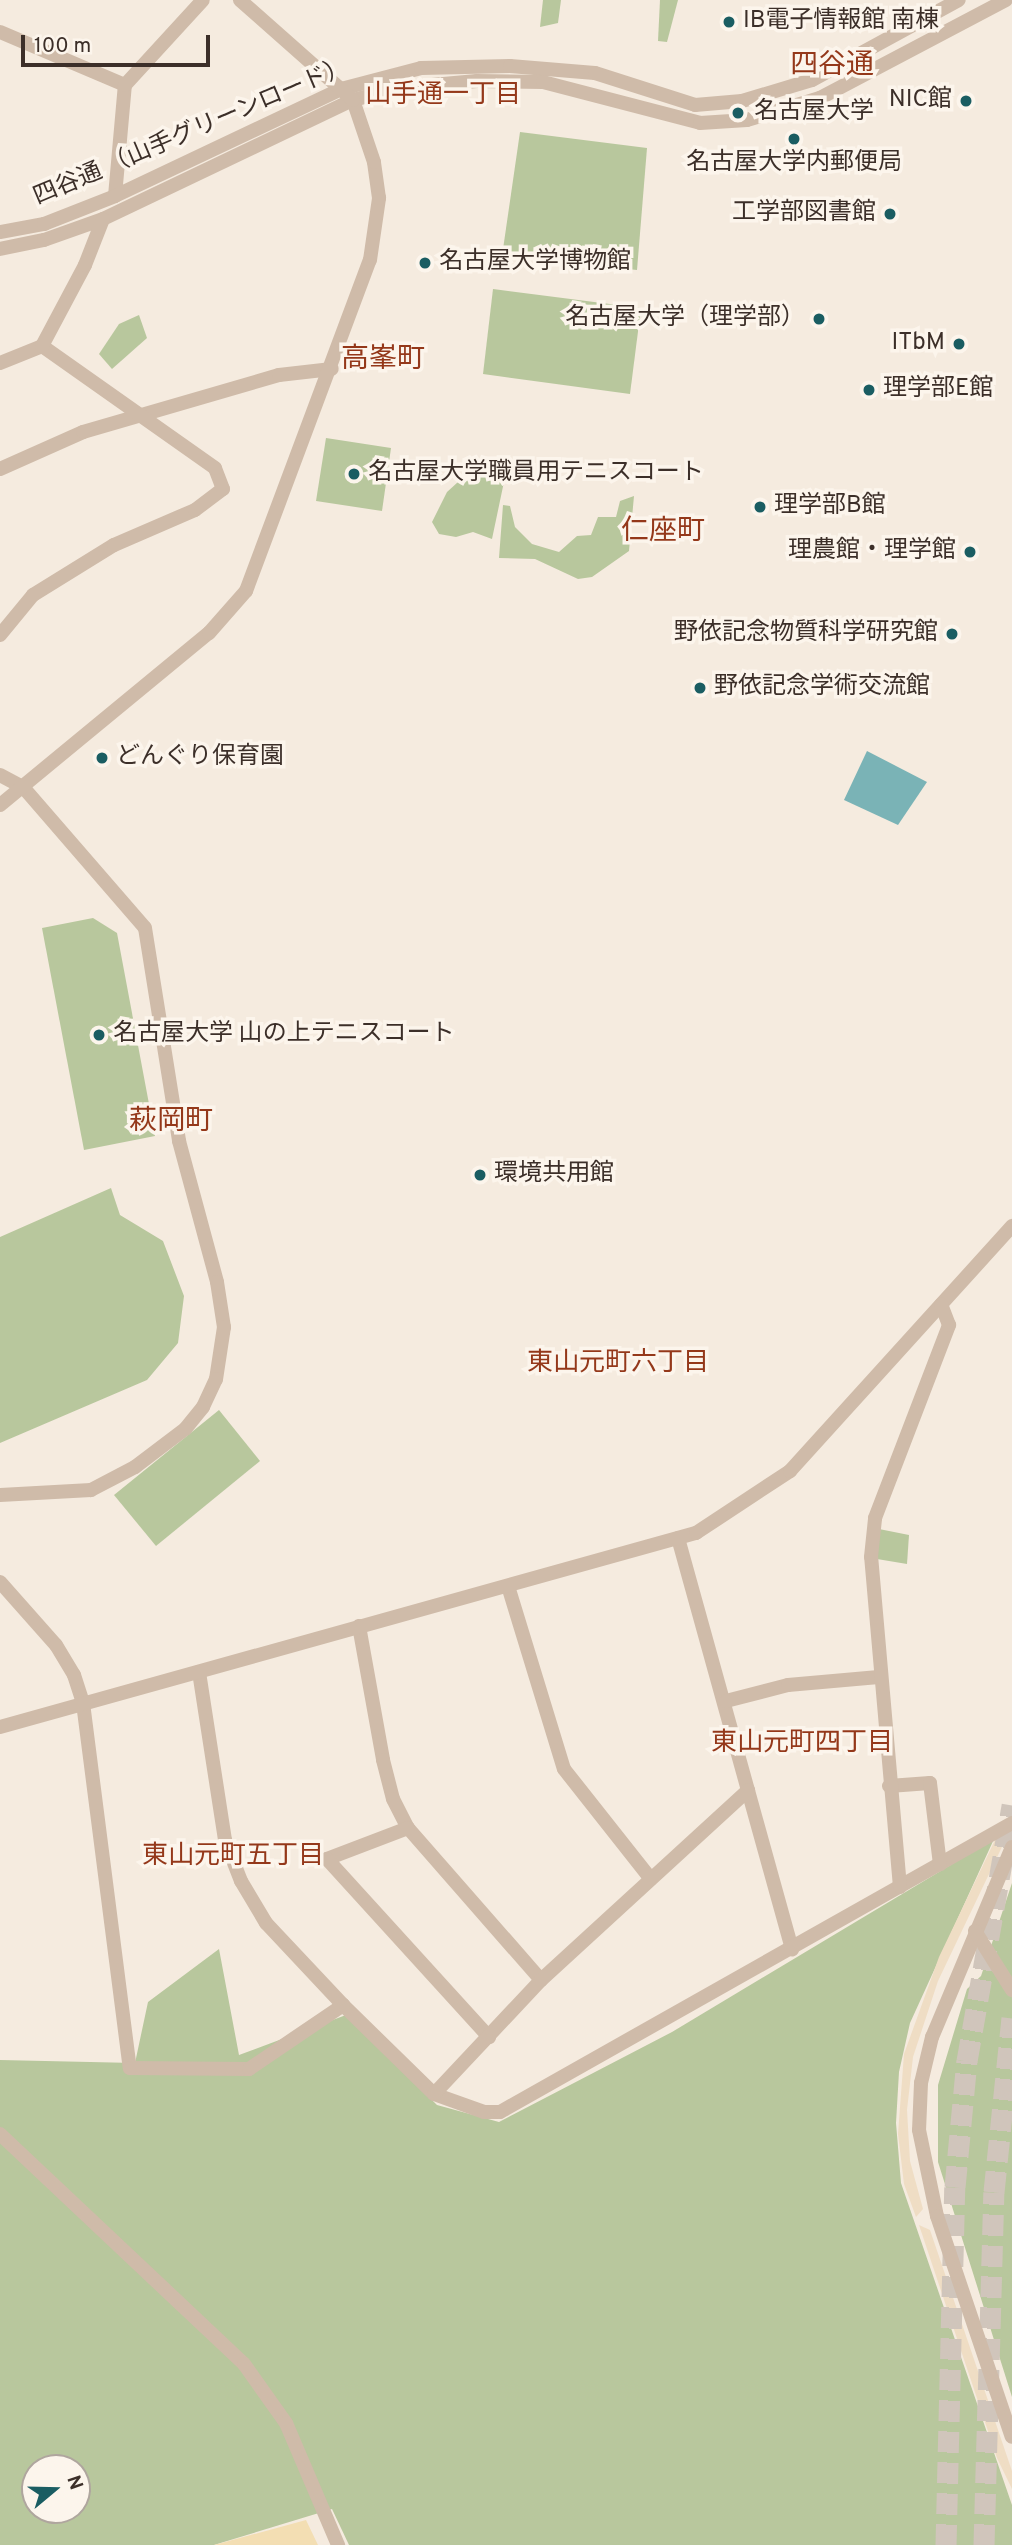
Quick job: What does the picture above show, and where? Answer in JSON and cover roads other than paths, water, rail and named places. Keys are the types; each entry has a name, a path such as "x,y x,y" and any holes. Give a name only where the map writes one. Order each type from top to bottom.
{"street":[{"path":"115,195 125,85 203,0"},
{"path":"0,805 209,633 246,591 332,369 370,260 379,198 374,162 353,100 240,0"},
{"name":"四谷通 （山手グリーンロード）","path":"0,232 44,224 115,195 341,89 421,68 510,66 595,73 695,105 742,101 813,80 959,0"},
{"path":"0,249 44,240 103,219 353,100 444,84 543,82 705,124 747,120 820,98 1006,0"},
{"path":"0,32 125,85"},
{"path":"0,363 42,346 85,265 103,219"},
{"path":"0,635 33,595 114,545 195,510 223,489 215,468 139,417 42,346"},
{"path":"0,468 46,445 279,375 332,369"},
{"path":"0,775 23,787 145,928 179,1141 217,1282 224,1327 216,1379 203,1407 185,1429 135,1467 91,1490 0,1495"},
{"path":"0,1727 696,1534 790,1471 1012,1226"},
{"path":"900,1887 879,1677 871,1557 875,1518 949,1325 941,1304"},
{"path":"678,1538 726,1701 792,1950"},
{"path":"0,1582 56,1645 74,1675 83,1703 130,2068 249,2068 344,2005"},
{"path":"508,1586 564,1769 651,1880"},
{"path":"359,1626 383,1760 393,1799 408,1828 541,1980"},
{"path":"199,1672 225,1840 241,1881 266,1923 434,2094 484,2112 507,2109 1012,1823"},
{"path":"726,1701 788,1685 879,1677"},
{"path":"889,1786 930,1783 940,1864"},
{"path":"434,2094 541,1980 748,1790"},
{"path":"408,1828 327,1859 489,2037"},
{"path":"1012,1847 932,2037 921,2083 919,2130 937,2216 1012,2437"},
{"path":"975,1931 1012,1990"},
{"path":"0,2134 244,2364 272,2398 298,2447 337,2542"}],"water":[{"path":"867,751 927,782 898,825 844,800"}],"tunnel":[{"path":"946,2545 955,2187 967,2061 1012,1805"},
{"path":"984,2545 994,2192 1012,2018"}],"place":[{"name":"IB電子情報館 南棟","path":"729,22"},
{"name":"NIC館","path":"966,101"},
{"name":"名古屋大学","path":"738,113"},
{"name":"名古屋大学内郵便局","path":"794,139"},
{"name":"工学部図書館","path":"890,214"},
{"name":"名古屋大学博物館","path":"425,263"},
{"name":"名古屋大学（理学部）","path":"819,319"},
{"name":"ITbM","path":"959,344"},
{"name":"理学部E館","path":"869,390"},
{"name":"名古屋大学職員用テニスコート","path":"354,474"},
{"name":"理学部B館","path":"760,507"},
{"name":"理農館・理学館","path":"970,552"},
{"name":"野依記念物質科学研究館","path":"952,634"},
{"name":"野依記念学術交流館","path":"700,688"},
{"name":"どんぐり保育園","path":"102,758"},
{"name":"名古屋大学 山の上テニスコート","path":"99,1035"},
{"name":"環境共用館","path":"480,1175"}],"district":[{"name":"四谷通","path":"832,66"},
{"name":"山手通一丁目","path":"443,96"},
{"name":"高峯町","path":"383,360"},
{"name":"仁座町","path":"663,532"},
{"name":"萩岡町","path":"171,1122"},
{"name":"東山元町六丁目","path":"618,1364"},
{"name":"東山元町四丁目","path":"802,1744"},
{"name":"東山元町五丁目","path":"233,1857"}]}
